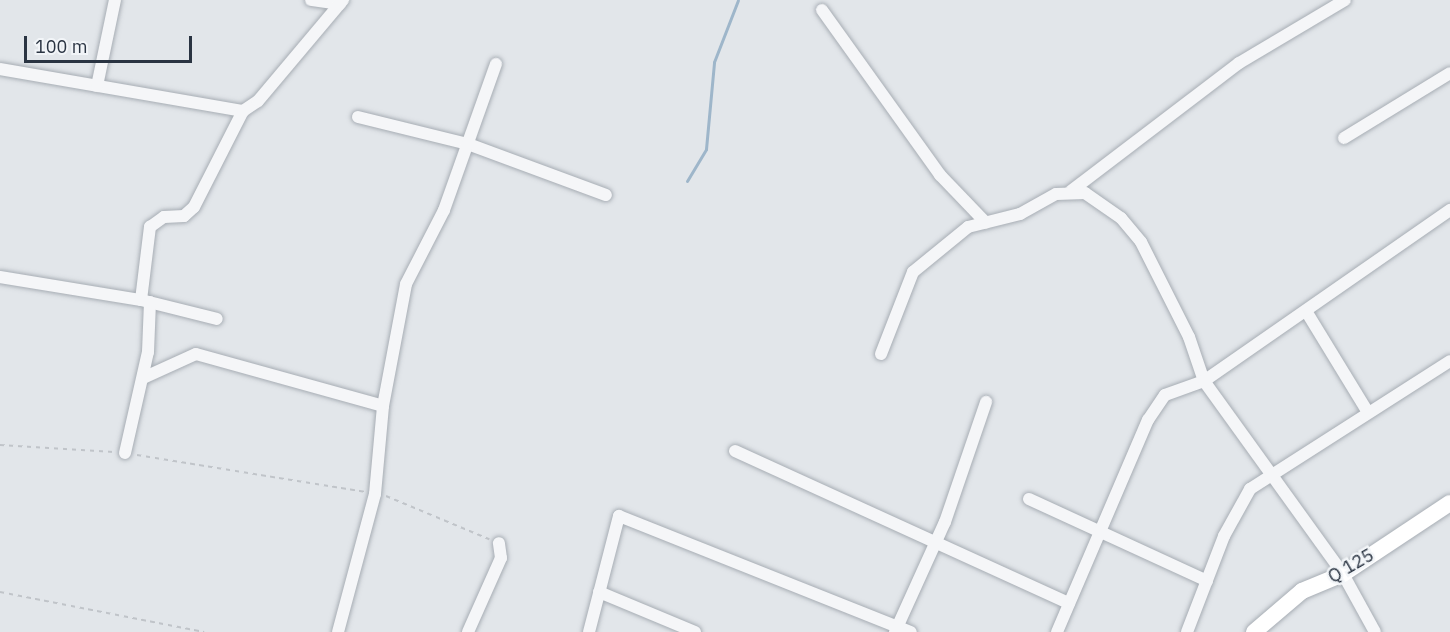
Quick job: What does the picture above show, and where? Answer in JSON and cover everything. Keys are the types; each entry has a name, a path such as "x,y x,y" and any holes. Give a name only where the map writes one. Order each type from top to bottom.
{"street":[{"path":"97,86 115,0"},
{"path":"311,0 341,2"},
{"path":"881,354 913,272 968,227 986,223 1071,191 1239,63 1345,0"},
{"path":"125,453 143,378 150,228 164,217 184,216 194,207 243,111 258,101 341,2"},
{"path":"822,10 940,175 986,223"},
{"path":"338,632 375,494 382,406 406,284 444,210 496,64"},
{"path":"0,69 243,111"},
{"path":"1344,138 1449,76"},
{"path":"358,117 468,144 606,195"},
{"path":"1071,191 1102,202 1142,242 1189,337 1204,381 1343,574 1375,632"},
{"path":"1057,632 1100,527 1165,395 1204,381 1450,210"},
{"path":"0,277 146,301 217,320"},
{"path":"1306,310 1367,411"},
{"path":"143,378 196,354 382,406"},
{"path":"1186,632 1250,489 1270,472 1450,361"},
{"path":"895,629 933,545 986,402"},
{"path":"735,451 933,545 1069,603"},
{"path":"1029,499 1100,527 1208,581"},
{"name":"Q 125","path":"1254,632 1302,591 1343,574 1450,503"},
{"path":"589,632 619,516 895,629 910,632"},
{"path":"468,632 501,558 500,543"},
{"path":"599,592 695,632"}],"path":[{"path":"0,445 68,445 375,494 500,543"},
{"path":"0,592 204,632"}],"waterway":[{"path":"687,181 706,149 714,62 738,0"}]}
